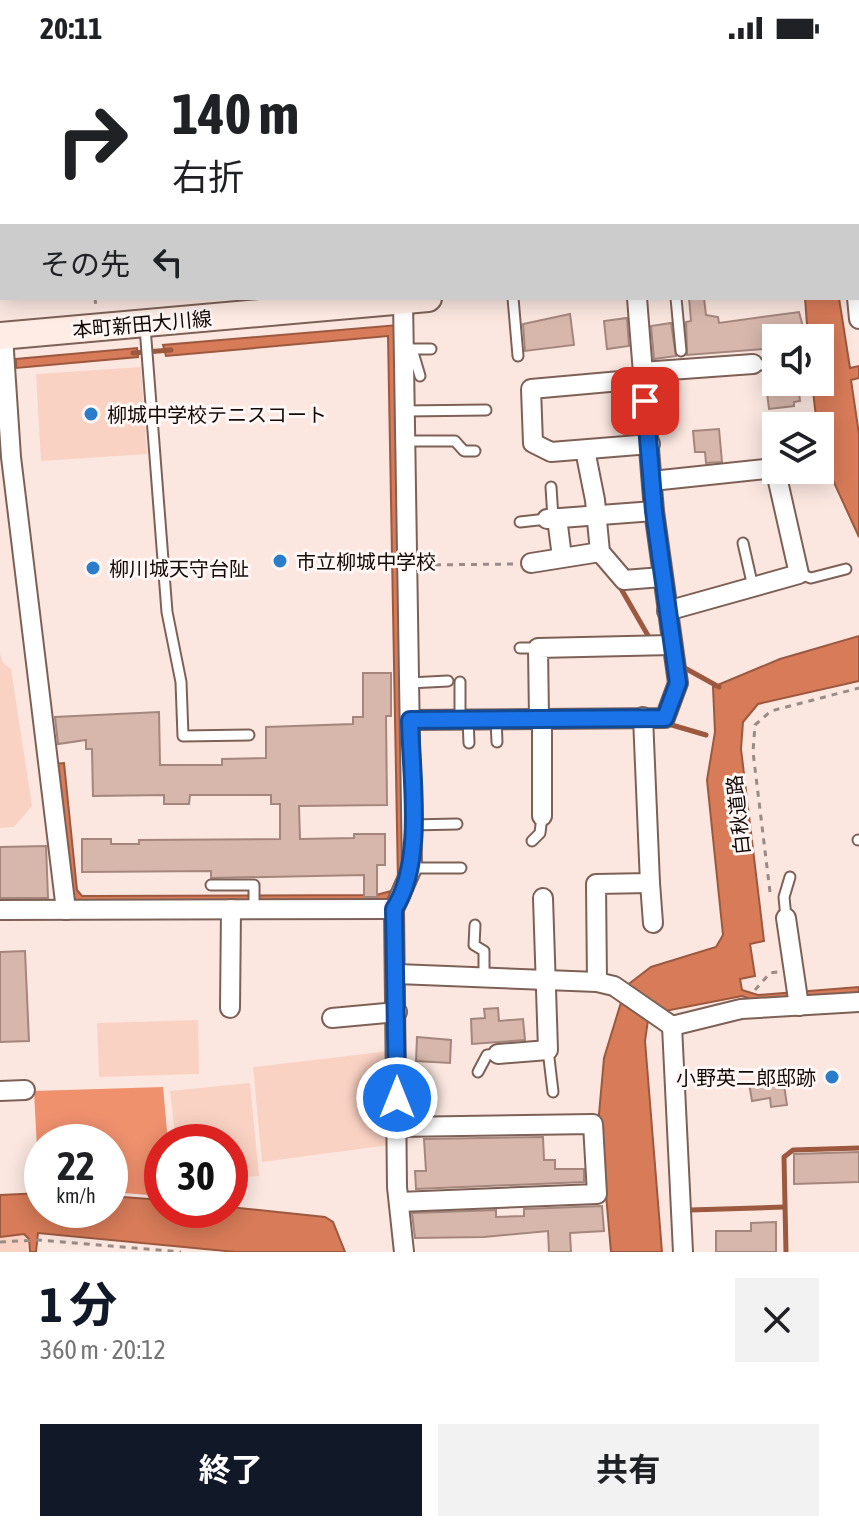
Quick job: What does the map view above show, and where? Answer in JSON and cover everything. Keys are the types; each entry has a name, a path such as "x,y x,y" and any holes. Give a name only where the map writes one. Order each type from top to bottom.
{"main road":[{"name":"本町新田大川線","path":"3,350 146,334 282,304 388,300"}],"street":[{"path":"404,1252 399,1202 394,909 403,895 412,868 405,411 408,349 415,300"},
{"path":"410,725 496,719 643,722 665,718 678,683 654,511 637,300"},
{"path":"3,350 11,457 66,910"},
{"path":"650,444 551,452 533,443 531,389 753,364"},
{"path":"585,450 600,552 624,580 662,577"},
{"path":"652,481 775,468 799,574 667,611"},
{"path":"562,557 552,519 654,511"},
{"path":"531,563 600,552"},
{"path":"542,816 540,718 529,648 672,645"},
{"path":"643,722 653,923"},
{"path":"597,982 596,884 650,883"},
{"path":"498,1054 548,1050 543,979 543,898"},
{"path":"0,910 231,909 254,902 394,909"},
{"path":"230,1008 231,909"},
{"path":"786,918 799,1006"},
{"path":"397,974 597,982 614,986 672,1026 741,1009 859,1002"},
{"path":"332,1018 397,1012"},
{"path":"672,1026 683,1252"},
{"path":"0,1091 25,1090"},
{"path":"397,1127 593,1124 597,1194 399,1202"}],"lane":[{"path":"513,300 518,356"},
{"path":"676,300 681,351"},
{"path":"146,334 167,612 181,682 183,736 249,735"},
{"path":"420,376 408,349 431,349"},
{"path":"753,364 762,365"},
{"path":"405,411 486,410"},
{"path":"405,441 455,441 464,451 475,451"},
{"path":"520,522 552,519 551,487"},
{"path":"743,543 753,587"},
{"path":"799,574 811,578 846,569"},
{"path":"409,683 448,681"},
{"path":"460,682 469,743"},
{"path":"496,719 497,742"},
{"path":"532,841 540,833 542,816"},
{"path":"411,825 457,824"},
{"path":"412,868 461,868"},
{"path":"786,918 784,897 790,877"},
{"path":"211,885 254,885 254,902"},
{"path":"475,925 474,945 484,951 484,977"},
{"path":"548,1050 553,1092"},
{"path":"478,1072 487,1055 498,1054"}],"path":[{"path":"95,300 96,308"},
{"path":"409,565 531,563"},
{"name":"白秋道路","path":"771,897 753,752 755,725 771,711 859,688"},
{"path":"754,992 756,985 760,985 770,973 782,971 783,980"},
{"path":"760,985 765,988"},
{"path":"0,1242 38,1240 181,1252"}],"shaded area":[{"path":"805,300 839,300 850,368 859,366 859,378 851,380 859,434 859,537 834,483 834,412 815,412 814,396 834,396 834,324 807,324"},
{"path":"398,325 406,873 389,901 71,904 54,764 64,763 77,890 82,896 376,895 391,891 398,882 388,336 166,356 163,345"},
{"path":"137,348 138,357 16,368 16,359"},
{"name":"柳城中学校テニスコート","path":"141,367 147,454 41,461 36,374"},
{"path":"859,636 859,681 758,704 743,722 741,749 764,941 750,944 755,976 740,979 742,990 758,995 859,987 859,993 756,1001 742,996 660,1012 646,1003 639,1014 648,1020 645,1041 662,1252 611,1252 599,1114 604,1058 626,986 651,967 716,947 723,935 707,780 715,732 713,687 780,659"},
{"path":"0,654 3,663 11,669 32,806 14,827 0,828"},
{"path":"198,1020 199,1074 99,1077 97,1023"},
{"path":"390,1051 389,1145 262,1162 253,1067"},
{"path":"250,1083 259,1176 248,1177 248,1124 174,1124 170,1091"},
{"path":"163,1087 166,1124 144,1124 144,1195 128,1193 128,1124 36,1124 34,1091"},
{"path":"24,1194 24,1228 128,1228 128,1197 144,1199 144,1228 248,1228 248,1209 325,1217 333,1222 345,1252 236,1252 38,1233 36,1252 30,1252 29,1239 24,1234 0,1237 0,1195"},
{"path":"27,1230 27,1252 0,1252 0,1233"}],"building":[{"path":"689,300 704,300 706,315 718,317 719,323 799,312 802,324 762,324 762,349 687,355 686,322 691,321"},
{"path":"570,314 574,345 525,351 523,324"},
{"path":"627,318 629,346 607,349 604,321"},
{"path":"671,323 676,356 654,359 651,326"},
{"path":"767,396 799,396 800,401 794,402 794,406 769,409"},
{"path":"719,429 722,462 706,463 705,452 695,452 693,431"},
{"path":"363,673 391,673 391,716 386,716 387,805 299,806 300,839 385,834 385,865 377,865 377,897 364,897 364,875 211,878 211,871 82,872 82,839 111,839 111,844 139,844 139,840 280,839 280,804 271,804 271,795 190,795 189,804 164,804 164,795 93,796 92,749 86,749 86,740 58,744 55,717 159,712 160,765 222,765 222,759 266,758 266,727 353,724 353,717 363,717"},
{"path":"46,846 48,898 0,898 0,847"},
{"path":"25,951 29,1041 0,1042 0,952"},
{"path":"498,1008 499,1021 523,1019 525,1040 472,1044 471,1019 485,1018 484,1009"},
{"path":"417,1037 451,1040 450,1063 416,1061"},
{"path":"783,1078 787,1105 771,1107 770,1098 752,1101 749,1083"},
{"path":"543,1137 544,1160 555,1160 555,1169 584,1169 584,1182 416,1189 415,1171 426,1171 424,1139"},
{"path":"859,1152 859,1182 794,1184 794,1154"},
{"path":"602,1206 604,1231 570,1233 571,1252 549,1252 548,1231 484,1237 415,1238 412,1213 496,1210 496,1217 524,1216 524,1209"},
{"path":"776,1222 776,1252 716,1252 716,1231 751,1231 751,1223"}],"waterway":[{"path":"133,353 171,350"},
{"path":"620,587 650,639"},
{"path":"683,667 719,687"},
{"path":"665,723 706,735"},
{"path":"786,1252 784,1157 793,1150 859,1148"},
{"path":"690,1210 784,1207"}],"place":[{"name":"柳城中学校テニスコート","path":"91,414"},
{"name":"市立柳城中学校","path":"280,561"},
{"name":"柳川城天守台阯","path":"93,568"},
{"name":"小野英二郎邸跡","path":"832,1077"}],"route":[{"path":"397,1098 394,909 403,895 412,868 410,720 665,718 678,683 654,511 645,401"}]}
